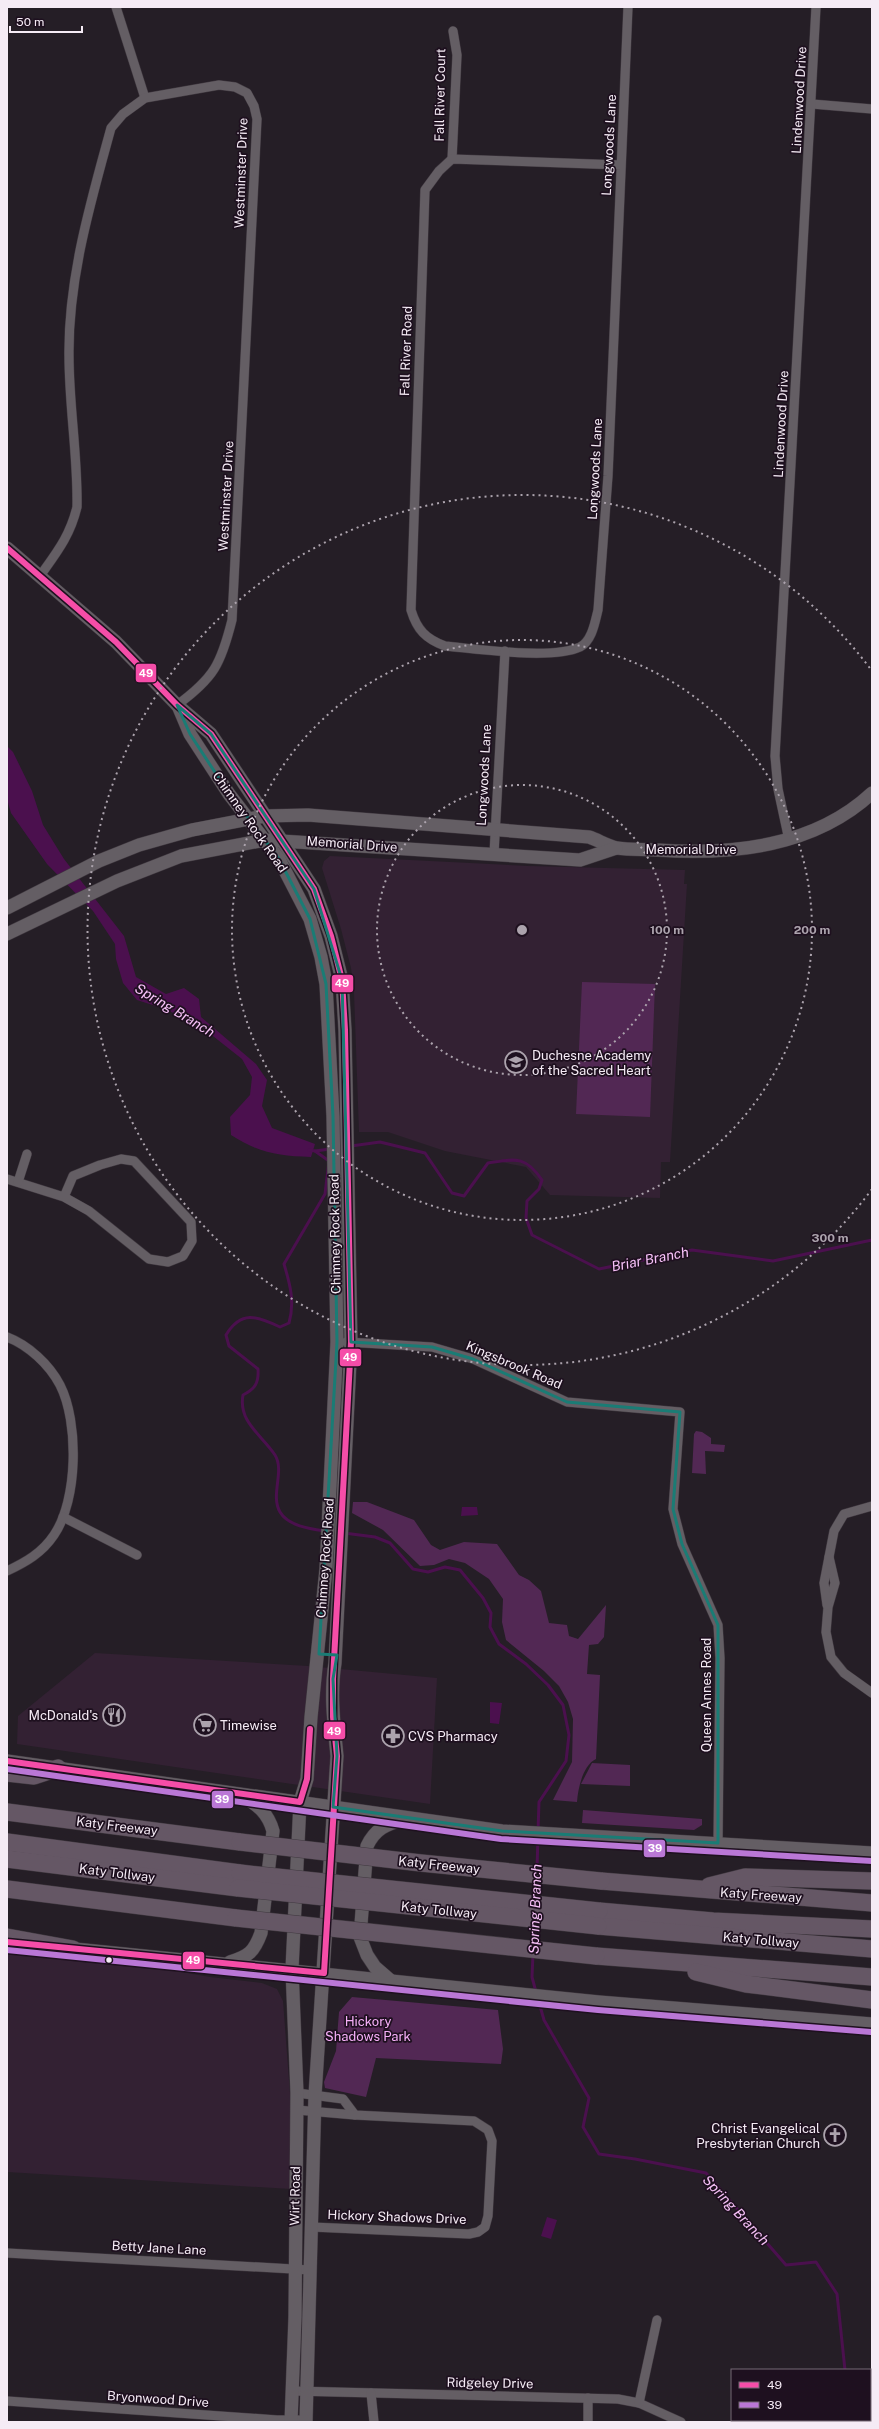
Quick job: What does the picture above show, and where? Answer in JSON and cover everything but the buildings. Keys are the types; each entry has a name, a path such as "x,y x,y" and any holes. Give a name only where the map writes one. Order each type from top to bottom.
{"highway":[{"path":"7,1773 34,1776 58,1768"},
{"name":"Katy Freeway","path":"7,1812 240,1842 421,1863 696,1890 872,1902"},
{"name":"Katy Tollway","path":"7,1842 239,1880"},
{"name":"Katy Tollway","path":"7,1859 239,1880 872,1949"},
{"path":"696,1890 744,1877 872,1881"},
{"path":"7,1889 236,1918 596,1956 872,1976"},
{"name":"Katy Tollway","path":"598,1919 713,1921 872,1929"},
{"path":"7,1937 73,1949"},
{"path":"650,1961 746,1984 872,2000"}],"main road":[{"name":"Chimney Rock Road","path":"7,548 116,642 177,705 211,734 314,889 331,936 342,980 345,1030 351,1342 336,1655 333,1679 333,1717 337,1756 324,1973"},
{"name":"Chimney Rock Road","path":"177,705 190,734 249,820 279,859 310,919 321,957 330,1030 337,1342 326,1569 319,1654 311,1717 307,1779 300,1802 292,1969"},
{"name":"Memorial Drive","path":"7,908 99,861 139,845 192,830 265,816 308,815 589,837 616,848 680,852 740,850 789,840 840,816 872,793"},
{"name":"Memorial Drive","path":"7,934 117,881 180,856 265,840 280,839 580,860 616,848"},
{"path":"330,1030 345,1030"},
{"path":"319,1654 336,1655"},
{"path":"7,1762 333,1806 502,1831 593,1838 718,1843 872,1853"},
{"path":"227,1963 242,1958 255,1948 261,1933 273,1831 269,1817 257,1805 237,1794"},
{"path":"390,1980 375,1966 367,1955 360,1937 367,1846 373,1833 388,1824 411,1818"},
{"path":"7,1942 292,1969 599,2002 872,2024"},
{"name":"Wirt Road","path":"291,2421 293,2391 297,2110 292,1969"},
{"name":"Wirt Road","path":"306,2421 315,2095 324,1973"}],"street":[{"path":"116,7 145,98"},
{"name":"Longwoods Lane","path":"494,854 494,830 505,651 556,653 581,647 593,630 598,610 608,476 628,7"},
{"name":"Lindenwood Drive","path":"789,840 778,789 775,756 812,104 816,7"},
{"name":"Fall River Court","path":"452,159 457,55 453,31"},
{"name":"Westminster Drive","path":"40,576 66,540 72,528 77,507 68,355 80,248 112,128 123,114 145,98 219,85 235,87 247,93 254,106 257,119 232,620 225,648 216,668 200,688 177,705"},
{"path":"812,104 872,109"},
{"path":"452,159 621,164"},
{"name":"Fall River Road","path":"452,159 439,171 425,190 411,610 415,623 423,635 431,641 446,646 505,651"},
{"path":"18,1182 26,1154"},
{"path":"7,1179 64,1197 89,1211 149,1258 168,1262 183,1256 192,1241 191,1222 134,1161 121,1159 100,1165 73,1176 64,1197"},
{"path":"7,1337 21,1343 44,1364 60,1385 69,1410 72,1437 72,1471 62,1517 55,1534 43,1549 26,1562 7,1571"},
{"name":"Kingsbrook Road","path":"337,1342 432,1346 473,1359 567,1402 680,1412"},
{"name":"Queen Annes Road","path":"680,1412 674,1509 682,1544 718,1625 720,1658 718,1843"},
{"path":"872,1506 844,1514 834,1531 824,1583 828,1607 826,1632 831,1657 844,1673 872,1693"},
{"path":"62,1517 137,1555"},
{"path":"297,2093 343,2099 355,2115"},
{"name":"Hickory Shadows Drive","path":"297,2110 315,2110 355,2115 474,2121 482,2124 488,2130 492,2141 488,2216 485,2227 478,2232 469,2234 312,2227"},
{"name":"Betty Jane Lane","path":"7,2253 310,2270"},
{"path":"639,2403 657,2320"},
{"name":"Ridgeley Drive","path":"293,2391 588,2398 639,2403 681,2422"},
{"path":"371,2393 374,2422"},
{"path":"588,2398 588,2422"},
{"name":"Bryonwood Drive","path":"7,2401 306,2421"}],"highlighted area":[{"path":"177,705 211,734 314,889 342,980 351,1342 432,1347 473,1359 567,1402 680,1412 673,1509 682,1544 718,1625 718,1843 502,1831 333,1807 337,1756 333,1679 337,1655 319,1654 337,1342 333,1116 326,984 310,919 279,859 222,783 190,734"}],"shaded area":[{"name":"Duchesne Academy of the Sacred Heart","path":"330,856 528,866 685,870 684,884 687,884 670,1162 661,1162 660,1198 550,1195 526,1167 445,1151 388,1132 359,1132 354,992 351,968 341,929 322,868 324,861"},
{"path":"95,1653 308,1666 437,1678 430,1804 17,1744 18,1716"},
{"path":"7,1952 141,1965 210,1977 262,1983 277,1989 283,2001 292,2120 291,2189 7,2172"}],"green space":[{"path":"582,982 655,984 650,1117 576,1114"},
{"path":"696,1431 702,1432 711,1438 711,1444 725,1445 724,1452 705,1451 706,1474 692,1473 694,1434"},
{"path":"353,1502 367,1502 414,1520 431,1545 440,1550 464,1542 497,1544 519,1575 529,1580 541,1591 549,1623 567,1625 569,1636 578,1639 606,1605 604,1637 598,1644 589,1645 587,1674 600,1675 596,1759 588,1766 582,1778 577,1802 553,1800 572,1762 573,1719 568,1702 559,1686 544,1671 506,1640 502,1622 503,1599 489,1579 465,1563 449,1559 434,1565 420,1566 383,1530 352,1513"},
{"path":"592,1763 630,1765 630,1786 581,1784"},
{"path":"583,1810 702,1819 702,1825 694,1830 582,1823"},
{"name":"Hickory Shadows Park","path":"352,1997 498,2010 503,2049 501,2064 376,2058 366,2097 325,2088 324,2082 336,2051 339,2012"}],"water":[{"path":"7,746 13,752 32,791 43,825 64,859 124,936 136,977 166,994 184,988 199,999 201,1017 256,1064 267,1080 262,1106 272,1128 315,1144 311,1157 289,1156 260,1150 231,1135 230,1117 250,1095 252,1077 242,1059 199,1025 165,1009 137,1000 123,983 116,959 115,944 93,911 47,864 11,813 7,799"},
{"path":"462,1507 477,1507 478,1515 461,1516"},
{"path":"490,1702 502,1703 499,1724 490,1723"},
{"path":"547,2217 557,2220 551,2239 541,2236"}],"waterway":[{"name":"Briar Branch","path":"351,1146 380,1142 425,1153 452,1193 464,1196 488,1163 505,1160 525,1163 530,1166 542,1180 539,1189 527,1201 526,1218 532,1235 599,1269 692,1250 773,1261 872,1240"},
{"name":"Briar Branch","path":"315,1151 330,1149"},
{"name":"Spring Branch","path":"309,1150 315,1151 329,1161 325,1194 284,1264 292,1300 289,1323 280,1327 257,1318 244,1319 232,1327 226,1335 229,1346 258,1369 257,1382 251,1390 243,1395 242,1405 244,1413 252,1428 270,1448 278,1461 279,1468 276,1498 280,1512 288,1521 294,1524 325,1531"},
{"name":"Spring Branch","path":"344,1533 375,1537 390,1543 413,1569 428,1572 445,1567 460,1570 483,1598 491,1613 490,1627 499,1644 526,1664 548,1685 563,1705 569,1735 566,1761 539,1802 538,1831"},
{"name":"Spring Branch","path":"537,1869 538,1836"},
{"name":"Spring Branch","path":"536,1880 536,1898"},
{"name":"Spring Branch","path":"534,1924 534,1944"},
{"name":"Spring Branch","path":"533,1954 532,1977 536,1992"},
{"name":"Spring Branch","path":"538,1999 544,2020 589,2098 583,2127 599,2154 635,2159 706,2173 786,2265 816,2262 837,2294 845,2369"}],"transit line":[{"name":"49","path":"7,548 116,642 177,705 211,734 314,889 331,936 342,980 345,1030 351,1342 333,1679 333,1717 337,1756 324,1973 7,1942"},
{"name":"49","path":"7,1761 300,1802 307,1779 310,1729"},
{"name":"39","path":"7,1769 501,1839 872,1861"},
{"name":"39","path":"7,1950 598,2010 871,2032"}],"place":[{"name":"Duchesne Academy of the Sacred Heart","path":"516,1062"},
{"name":"McDonald's","path":"114,1715"},
{"name":"Timewise","path":"205,1725"},
{"name":"CVS Pharmacy","path":"393,1736"},
{"name":"Christ Evangelical Presbyterian Church","path":"835,2135"}]}
